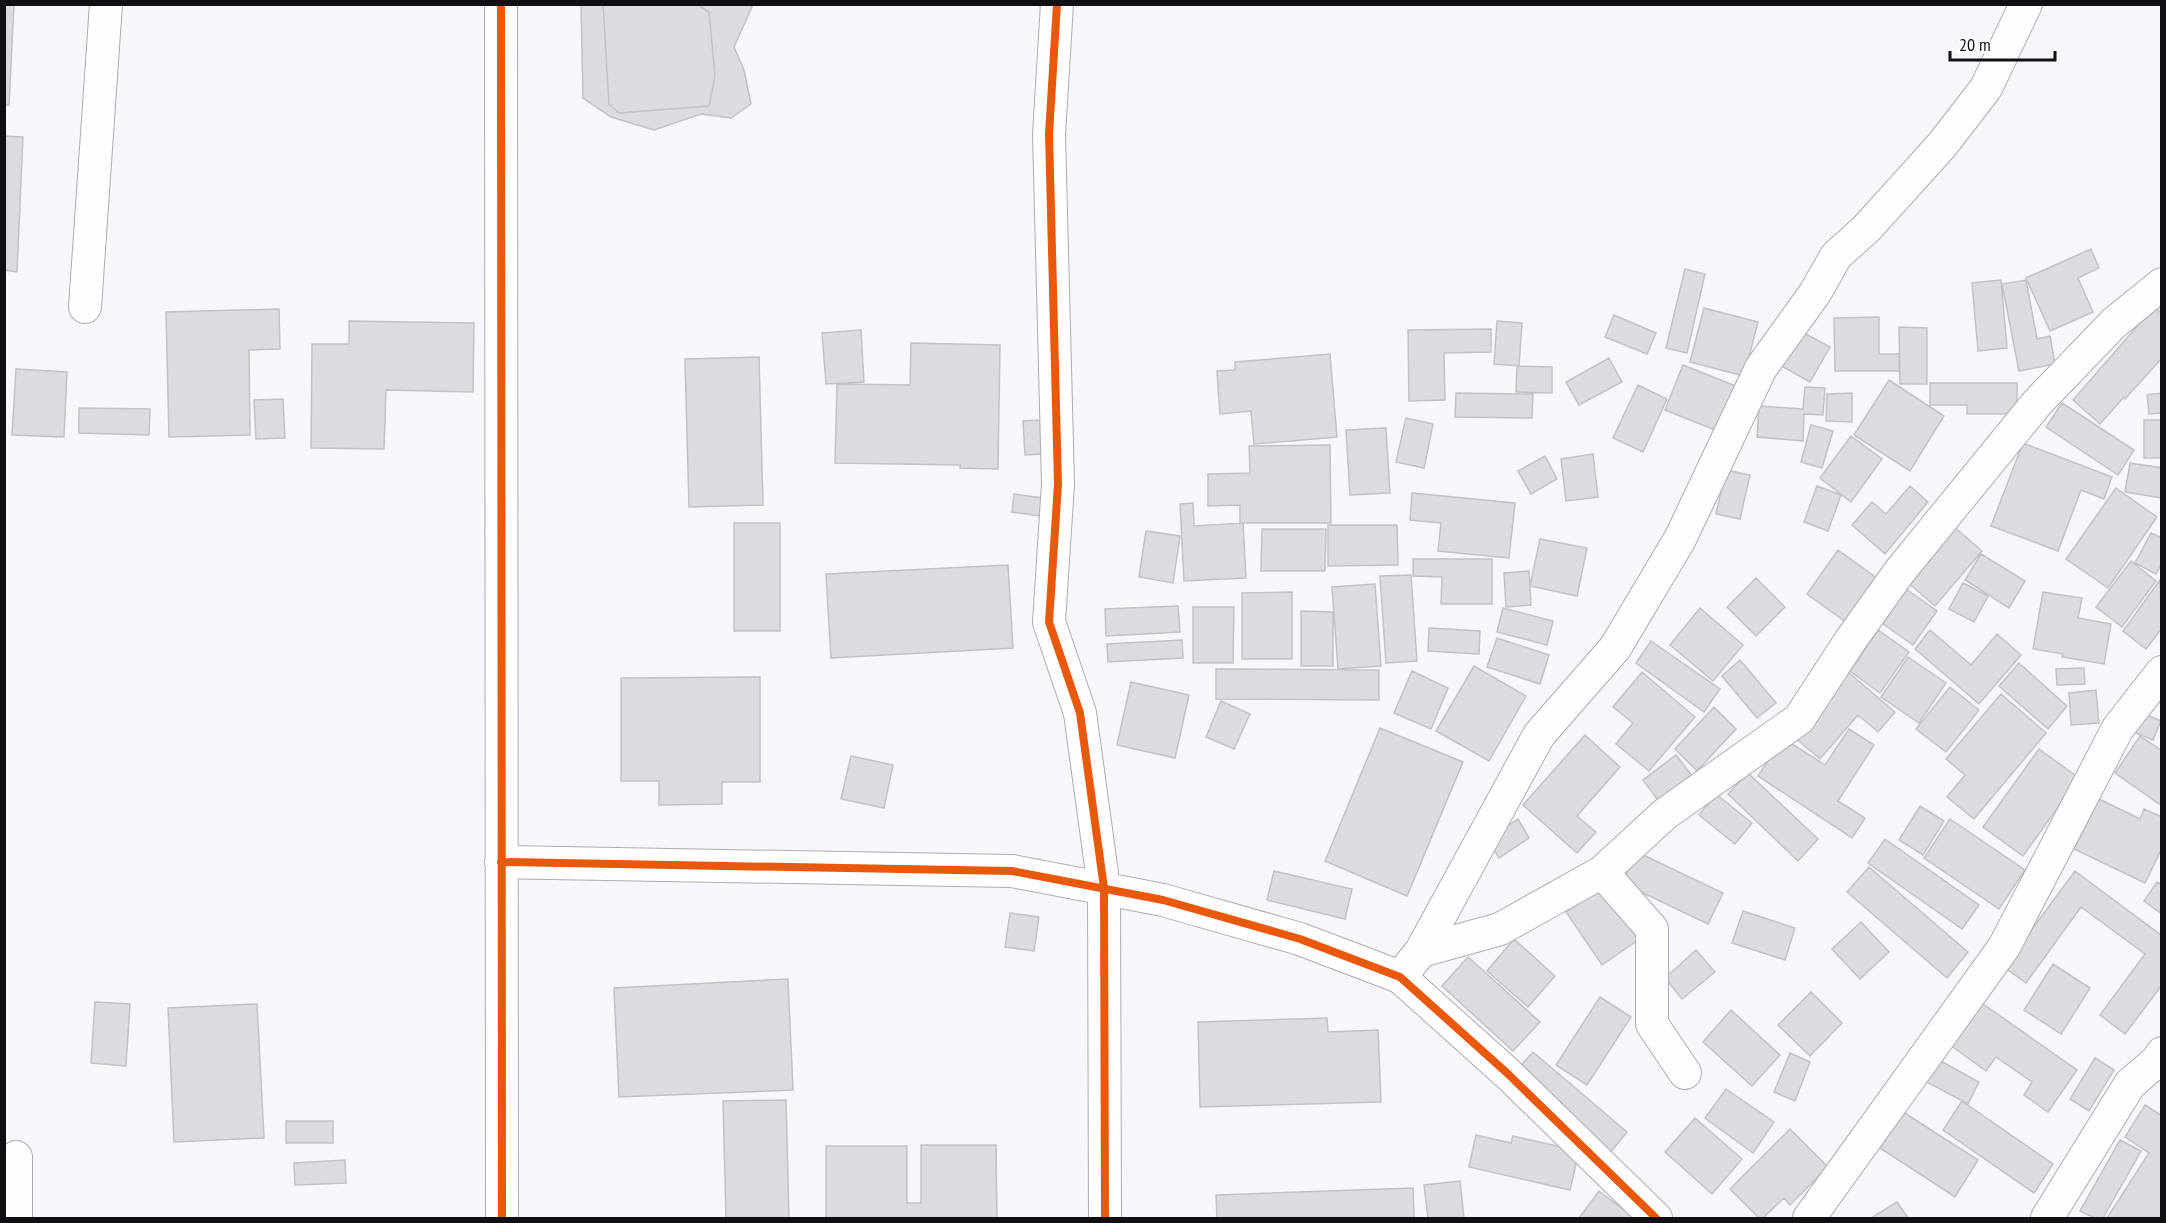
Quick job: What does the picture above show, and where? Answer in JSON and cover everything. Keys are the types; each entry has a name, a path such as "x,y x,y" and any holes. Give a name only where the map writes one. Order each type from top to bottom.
{"street":[{"path":"85,307 106,4"},
{"path":"501,4 502,1218"},
{"path":"1057,4 1049,134 1058,484 1049,622 1080,713 1104,888 1105,1218"},
{"path":"1400,978 1422,951 1539,735 1615,648 1680,539 1761,368 1815,293 1836,256 1867,228 1942,145 1986,88 2026,4"},
{"path":"1422,951 1500,929 1602,872 1665,814 1799,719 1900,570 2037,403 2114,323 2162,284"},
{"path":"1809,1218 2004,946 2118,728 2162,672"},
{"path":"501,862 1012,871 1163,900 1300,939 1400,978 1507,1073 1656,1218"},
{"path":"1602,872 1652,929 1652,1024 1685,1073"},
{"path":"2047,1218 2130,1084 2157,1061 2162,1053"},
{"path":"16,1157 16,1218"}],"building":[{"path":"4,4 14,4 9,105 4,105"},
{"path":"581,4 749,4 752,7 734,47 744,70 751,104 731,118 701,114 654,130 611,117 583,98"},
{"path":"603,4 701,4 701,7 709,12 715,76 709,106 619,113 609,104"},
{"path":"4,136 23,137 17,272 4,270"},
{"path":"2091,249 2099,268 2078,278 2093,312 2050,331 2026,278"},
{"path":"1685,269 1705,274 1687,353 1666,348"},
{"path":"2001,280 2007,348 1978,351 1972,283"},
{"path":"2026,280 2037,339 2050,336 2055,364 2019,371 2002,284"},
{"path":"2154,307 2162,313 2162,358 2100,424 2073,400"},
{"path":"1704,308 1758,322 1744,376 1690,362"},
{"path":"279,309 280,349 249,350 250,435 169,437 166,312"},
{"path":"1614,315 1656,333 1647,354 1605,337"},
{"path":"1879,317 1879,354 1899,354 1899,371 1835,371 1834,318"},
{"path":"349,321 474,323 473,392 386,390 384,449 311,448 312,344 349,344"},
{"path":"1497,321 1522,323 1519,366 1494,364"},
{"path":"1899,327 1927,328 1927,384 1900,384"},
{"path":"1795,328 1830,347 1810,382 1776,363"},
{"path":"1491,329 1491,352 1444,353 1445,400 1409,401 1408,330"},
{"path":"861,330 864,382 826,384 822,333"},
{"path":"911,343 1000,345 998,469 960,468 960,465 835,463 837,384 910,385"},
{"path":"1330,354 1337,437 1254,444 1251,411 1220,414 1217,371 1235,370 1235,362"},
{"path":"759,357 763,505 689,507 685,359"},
{"path":"1609,358 1622,382 1579,405 1566,382"},
{"path":"1683,365 1738,387 1720,432 1665,410"},
{"path":"1517,366 1552,367 1552,393 1516,392"},
{"path":"16,369 67,372 64,437 12,435"},
{"path":"1889,380 1944,416 1910,471 1854,435"},
{"path":"1930,383 2017,383 2017,414 1967,414 1967,405 1930,405"},
{"path":"1638,385 1667,399 1643,452 1613,438"},
{"path":"1805,387 1825,388 1823,415 1804,414 1803,441 1757,437 1759,406 1803,409"},
{"path":"1456,393 1533,394 1532,418 1455,417"},
{"path":"1852,393 1852,422 1826,421 1827,394"},
{"path":"2162,393 2162,413 2149,414 2147,395"},
{"path":"283,399 285,438 256,439 254,400"},
{"path":"2062,403 2134,450 2118,475 2046,427"},
{"path":"79,408 150,409 149,435 79,433"},
{"path":"1406,418 1433,424 1424,468 1396,462"},
{"path":"1041,420 1044,454 1025,455 1023,421"},
{"path":"2144,420 2162,420 2162,458 2144,458"},
{"path":"1811,425 1833,431 1822,468 1801,462"},
{"path":"1386,428 1390,493 1350,495 1346,430"},
{"path":"1851,436 1882,459 1851,502 1820,478"},
{"path":"2023,443 2112,477 2104,499 2081,490 2058,551 1991,526"},
{"path":"1330,445 1331,523 1240,523 1240,505 1208,506 1208,474 1250,473 1249,446"},
{"path":"1593,454 1598,497 1566,501 1561,459"},
{"path":"1545,456 1557,479 1531,494 1518,471"},
{"path":"2130,463 2162,468 2162,498 2125,492"},
{"path":"1726,470 1750,475 1740,519 1716,514"},
{"path":"1817,486 1841,495 1828,531 1804,522"},
{"path":"1910,486 1928,502 1885,554 1852,525 1872,502 1886,514"},
{"path":"2116,488 2157,517 2108,588 2066,559"},
{"path":"1412,493 1515,503 1509,558 1438,551 1441,523 1410,520"},
{"path":"1014,494 1042,498 1039,516 1012,512"},
{"path":"1193,503 1194,526 1243,523 1246,578 1184,581 1180,504"},
{"path":"734,523 780,523 780,631 734,631"},
{"path":"1328,525 1397,525 1398,565 1328,566"},
{"path":"1953,526 1982,551 1935,606 1906,581"},
{"path":"1262,529 1326,529 1325,571 1261,571"},
{"path":"1146,531 1180,536 1173,583 1139,577"},
{"path":"2151,533 2162,538 2162,563 2156,574 2135,563"},
{"path":"1540,539 1587,548 1577,596 1530,586"},
{"path":"1838,550 1881,581 1850,625 1807,594"},
{"path":"1981,554 2025,581 2009,608 1965,580"},
{"path":"1413,559 1492,559 1492,604 1441,604 1442,577 1413,576"},
{"path":"2131,561 2156,581 2122,627 2096,607"},
{"path":"1008,565 1013,648 831,658 826,574"},
{"path":"1529,571 1531,605 1506,607 1504,573"},
{"path":"1411,575 1417,661 1386,663 1380,576"},
{"path":"1756,578 1785,607 1756,636 1727,607"},
{"path":"2160,580 2162,628 2146,649 2123,631"},
{"path":"1963,583 1988,596 1974,622 1949,609"},
{"path":"1375,584 1381,666 1338,669 1332,587"},
{"path":"1906,589 1937,611 1913,645 1882,623"},
{"path":"1292,592 1292,659 1242,659 1242,593"},
{"path":"2043,592 2082,598 2078,618 2111,624 2104,664 2062,657 2063,654 2033,649"},
{"path":"1178,606 1180,632 1106,636 1105,609"},
{"path":"1193,607 1234,607 1233,663 1193,663"},
{"path":"1503,608 1553,621 1547,645 1497,632"},
{"path":"1700,608 1743,645 1713,681 1670,645"},
{"path":"1301,611 1333,612 1333,666 1301,666"},
{"path":"1429,628 1480,631 1479,654 1428,651"},
{"path":"1878,630 1909,652 1880,693 1850,671"},
{"path":"1930,630 1971,665 1997,634 2021,655 1979,704 1915,649"},
{"path":"1497,638 1549,655 1540,684 1487,667"},
{"path":"1182,640 1183,658 1108,662 1107,644"},
{"path":"1651,641 1720,689 1704,712 1636,663"},
{"path":"1908,657 1946,683 1919,723 1881,697"},
{"path":"1740,660 1776,703 1757,718 1722,676"},
{"path":"2019,663 2067,706 2048,729 1999,686"},
{"path":"1474,666 1526,696 1489,761 1436,731"},
{"path":"2084,668 2085,684 2057,685 2056,669"},
{"path":"1216,669 1379,670 1379,700 1216,699"},
{"path":"1412,671 1448,688 1431,729 1394,713"},
{"path":"1642,672 1695,717 1649,771 1616,744 1633,723 1613,707"},
{"path":"1848,672 1895,712 1878,732 1858,715 1820,759 1793,736"},
{"path":"760,677 760,782 722,782 722,804 659,805 659,781 621,781 621,678"},
{"path":"1131,682 1189,695 1175,758 1117,745"},
{"path":"1950,687 1979,710 1946,752 1916,729"},
{"path":"2096,690 2099,723 2071,725 2069,693"},
{"path":"2001,694 2046,733 1974,819 1947,797 1965,775 1946,759"},
{"path":"1221,701 1250,714 1234,749 1206,737"},
{"path":"1714,707 1736,729 1697,771 1675,749"},
{"path":"2142,713 2161,721 2153,740 2134,732"},
{"path":"1380,728 1463,762 1407,896 1325,861"},
{"path":"1849,729 1874,745 1838,801 1865,818 1852,838 1758,776 1783,738 1825,765"},
{"path":"1585,735 1620,767 1577,816 1596,832 1577,853 1523,805"},
{"path":"2140,736 2162,751 2162,806 2115,773"},
{"path":"2039,749 2079,778 2023,856 1983,827"},
{"path":"1676,755 1696,781 1662,806 1643,780"},
{"path":"851,756 893,765 884,808 841,799"},
{"path":"1748,773 1818,839 1798,861 1728,794"},
{"path":"1716,794 1752,823 1735,844 1699,815"},
{"path":"2099,799 2140,819 2144,809 2162,817 2162,848 2145,883 2074,849"},
{"path":"1920,806 1944,821 1923,855 1899,840"},
{"path":"1518,819 1529,838 1499,858 1487,839"},
{"path":"1950,819 2025,870 1999,909 1924,858"},
{"path":"1885,839 1979,905 1962,929 1868,863"},
{"path":"1637,852 1723,893 1708,924 1622,883"},
{"path":"1869,867 1968,952 1947,978 1847,892"},
{"path":"1274,871 1352,889 1345,919 1267,900"},
{"path":"2075,871 2162,936 2162,985 2125,1034 2100,1015 2145,954 2081,907 2026,983 2004,967"},
{"path":"1608,882 1645,935 1602,965 1566,912"},
{"path":"2157,882 2162,885 2162,914 2144,901"},
{"path":"1743,911 1795,928 1785,960 1732,943"},
{"path":"1010,913 1039,917 1034,951 1005,947"},
{"path":"1861,922 1889,952 1860,979 1832,949"},
{"path":"1514,939 1555,976 1528,1007 1487,971"},
{"path":"1696,950 1715,972 1682,999 1665,978"},
{"path":"1468,957 1540,1022 1513,1051 1442,986"},
{"path":"2053,964 2090,988 2061,1034 2024,1010"},
{"path":"788,979 793,1090 619,1097 614,988"},
{"path":"1811,992 1842,1023 1810,1056 1778,1025"},
{"path":"1600,997 1631,1017 1587,1085 1556,1065"},
{"path":"1976,999 2077,1070 2048,1112 2024,1095 2032,1082 1996,1057 1986,1071 1946,1042"},
{"path":"95,1002 130,1004 126,1066 91,1063"},
{"path":"257,1004 264,1138 174,1142 168,1008"},
{"path":"1731,1010 1780,1055 1752,1086 1703,1042"},
{"path":"1327,1018 1328,1032 1378,1030 1381,1102 1200,1107 1198,1022"},
{"path":"1533,1052 1627,1132 1610,1153 1515,1072"},
{"path":"1790,1053 1810,1062 1795,1101 1774,1092"},
{"path":"2095,1058 2114,1070 2089,1111 2070,1099"},
{"path":"1937,1059 1979,1082 1968,1104 1925,1081"},
{"path":"1726,1089 1774,1122 1753,1153 1705,1118"},
{"path":"786,1100 789,1218 726,1218 723,1101"},
{"path":"1962,1101 2053,1164 2034,1193 1943,1130"},
{"path":"2145,1105 2162,1116 2162,1218 2107,1218 2149,1153 2125,1137"},
{"path":"1903,1112 1978,1160 1955,1197 1880,1148"},
{"path":"1695,1118 1742,1159 1712,1194 1665,1152"},
{"path":"286,1121 333,1121 333,1143 286,1143"},
{"path":"1790,1129 1828,1167 1790,1205 1784,1198 1763,1218 1759,1218 1730,1189"},
{"path":"1476,1135 1511,1143 1513,1136 1579,1151 1570,1190 1469,1167"},
{"path":"2120,1140 2141,1151 2103,1218 2095,1218 2080,1211"},
{"path":"921,1145 996,1145 997,1218 826,1218 826,1146 907,1146 907,1203 921,1203"},
{"path":"345,1160 346,1183 295,1185 294,1163"},
{"path":"1460,1181 1464,1218 1428,1218 1424,1185"},
{"path":"1413,1188 1414,1218 1217,1218 1216,1195"},
{"path":"1599,1191 1635,1218 1579,1218"},
{"path":"1897,1202 1908,1218 1871,1218"}],"cycle path":[{"path":"501,4 502,1218"},
{"path":"1057,4 1049,134 1058,484 1049,622 1080,713 1104,888 1105,1218"},
{"path":"501,862 1012,871 1163,900 1300,939 1400,977 1507,1073 1656,1218"}]}
